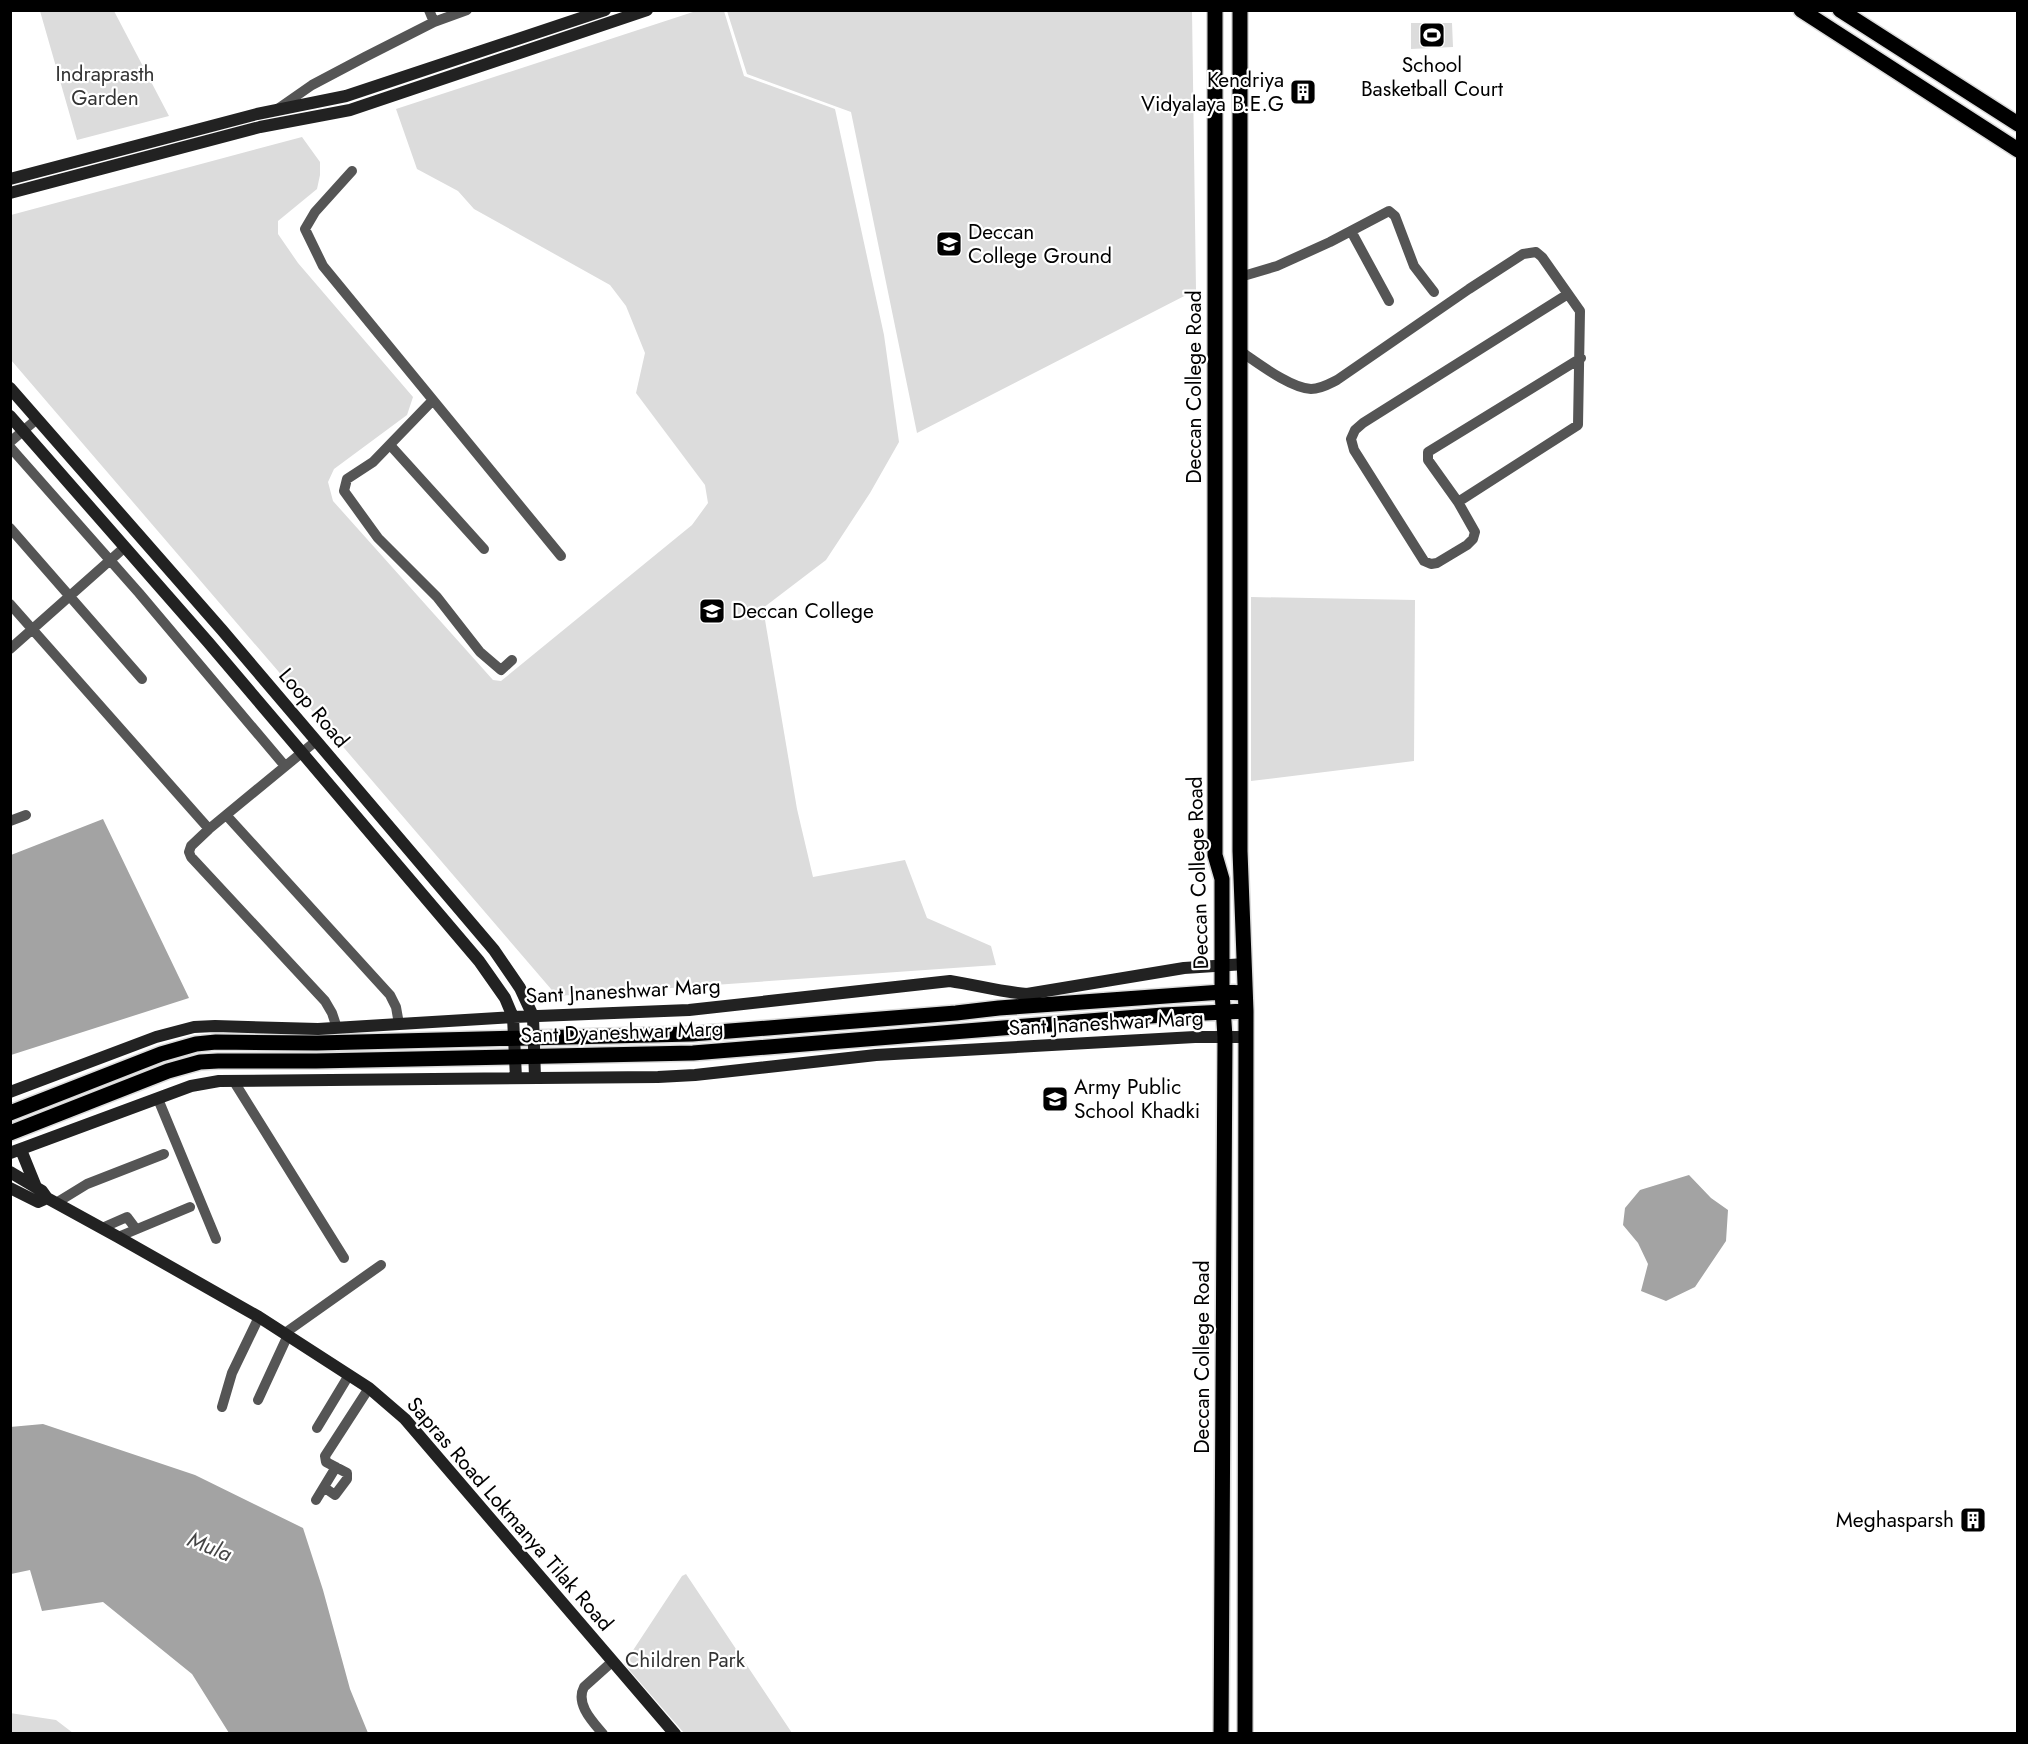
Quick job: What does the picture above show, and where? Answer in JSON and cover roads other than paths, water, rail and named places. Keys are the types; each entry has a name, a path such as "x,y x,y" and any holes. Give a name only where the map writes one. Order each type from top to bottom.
{"main road":[{"name":"Deccan College Road","path":"1215,10 1215,855 1222,879 1222,992 1225,1037 1221,1734"},
{"name":"Deccan College Road","path":"1240,10 1240,854 1246,1011 1245,1734"},
{"path":"1801,10 2018,150"},
{"path":"1840,10 2018,124"},
{"path":"999,1008 1001,992"},
{"name":"Sant Dyaneshwar Marg","path":"10,1113 161,1054 196,1044 232,1041 317,1043 692,1034 999,1008 1222,992 1245,993"},
{"name":"Sant Dyaneshwar Marg","path":"10,1133 168,1071 200,1062 693,1053 1246,1011"}],"street":[{"path":"429,10 434,22"},
{"path":"276,110 312,85 434,22 466,10"},
{"path":"10,179 241,118 346,96 605,10"},
{"path":"11,192 245,131 350,110 647,10"},
{"path":"241,118 245,131"},
{"path":"352,171 315,212 305,229 323,266 561,556"},
{"path":"1240,277 1277,266 1389,211 1395,216 1414,266 1434,292"},
{"path":"1351,231 1389,301"},
{"path":"1240,351 1298,386 1310,389 1323,387 1337,380 1523,254 1536,252 1542,257 1580,311 1581,358 1578,425 1458,502"},
{"path":"1568,294 1372,417 1355,430 1351,439 1354,450 1424,561 1431,564 1437,563 1473,540 1474,532 1458,502 1428,460 1428,452 1581,358"},
{"name":"Loop Road","path":"10,388 230,638 494,950 520,988 533,1016 535,1078"},
{"path":"433,400 372,462 347,479 344,491 378,538 437,597 480,652 501,670 512,660"},
{"name":"Loop Road","path":"10,417 125,547 480,961 505,998 513,1017 516,1078"},
{"path":"10,442 37,419"},
{"path":"390,445 484,549"},
{"path":"10,447 285,766"},
{"path":"10,528 142,679"},
{"path":"10,649 125,547"},
{"path":"10,604 209,829"},
{"path":"316,741 209,829 191,846 189,852 191,857 325,1001 337,1028"},
{"path":"10,821 26,815"},
{"path":"227,816 390,995 396,1007 399,1024"},
{"name":"Sant Jnaneshwar Marg","path":"10,1092 156,1037 194,1027 337,1028 513,1017 689,1010 950,981 1001,992 1027,994 1184,968 1245,964"},
{"name":"Sant Jnaneshwar Marg","path":"16,1152 205,1082 695,1076 876,1055 1246,1037"},
{"path":"233,1080 344,1258"},
{"path":"158,1099 216,1239"},
{"path":"16,1152 36,1188"},
{"path":"51,1201 87,1184 164,1154"},
{"name":"Sapras Road Lokmanya Tilak Road","path":"10,1172 42,1191 51,1201 259,1317 369,1388 405,1419 675,1734"},
{"name":"Sapras Road Lokmanya Tilak Road","path":"10,1188 38,1202 51,1201"},
{"path":"118,1237 190,1207"},
{"path":"102,1228 127,1217 136,1228"},
{"path":"258,1400 286,1334 381,1265"},
{"path":"222,1407 232,1373 259,1317"},
{"path":"317,1428 349,1375"},
{"path":"316,1500 325,1488 335,1495 347,1479 347,1473 326,1462 325,1456 369,1388"},
{"path":"603,1734 584,1708 581,1693 584,1687 613,1661"}],"water":[{"path":"103,819 189,998 11,1055 11,855"},
{"path":"1689,1175 1711,1198 1728,1210 1726,1241 1695,1287 1666,1301 1641,1291 1648,1264 1638,1243 1623,1225 1625,1208 1640,1190"},
{"name":"Mula","path":"43,1424 195,1475 303,1528 323,1590 350,1689 368,1733 229,1733 192,1674 103,1602 42,1611 30,1570 11,1574 10,1427"}],"place":[{"name":"School Basketball Court","path":"1432,35"},
{"name":"Kendriya Vidyalaya B.E.G","path":"1303,92"},
{"name":"Deccan College Ground","path":"949,244"},
{"name":"Deccan College","path":"712,611"},
{"name":"Army Public School Khadki","path":"1055,1099"},
{"name":"Meghasparsh","path":"1973,1520"}],"park label":[{"name":"Indraprasth Garden","path":"105,86"},
{"name":"Children Park","path":"685,1660"}]}
